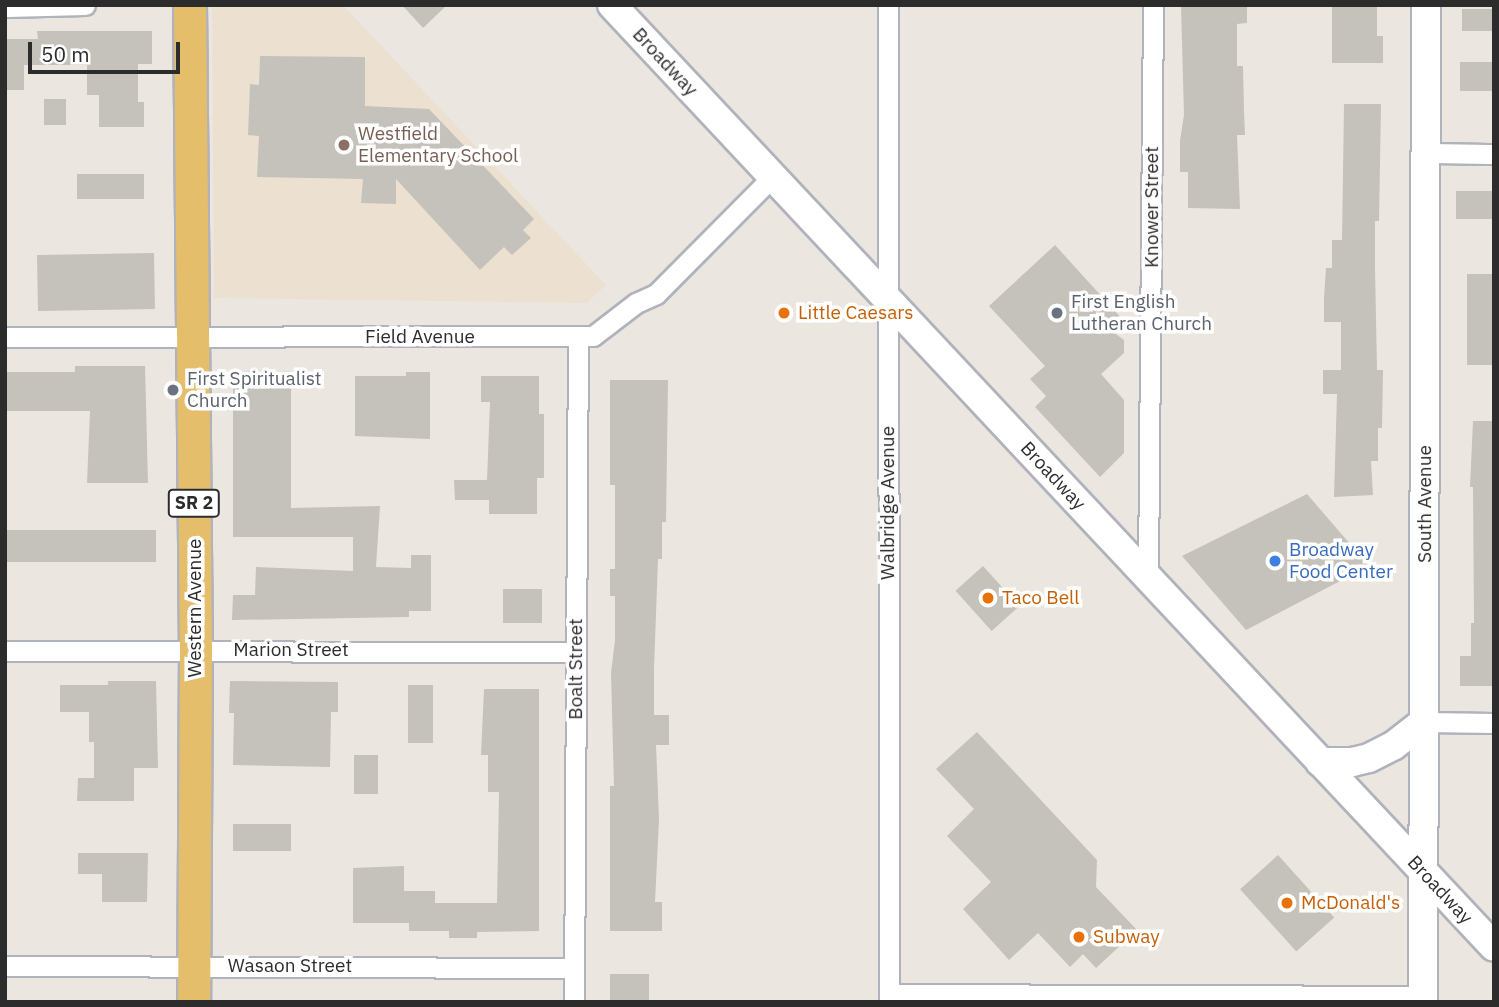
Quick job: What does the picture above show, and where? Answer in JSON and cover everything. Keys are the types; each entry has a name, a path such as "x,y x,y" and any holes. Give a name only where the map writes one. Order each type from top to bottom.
{"main road":[{"name":"Western Avenue","path":"190,5 196,649 194,1002"}],"street":[{"path":"5,7 85,5"},
{"name":"Broadway","path":"612,5 1494,947"},
{"name":"Walbridge Avenue","path":"888,5 889,998"},
{"name":"Knower Street","path":"1148,576 1153,5"},
{"name":"South Avenue","path":"1423,999 1426,5"},
{"path":"1427,153 1494,154"},
{"name":"Field Avenue","path":"5,337 593,336 604,331 636,303 656,294 772,177"},
{"name":"Boalt Street","path":"574,1002 578,337"},
{"name":"Marion Street","path":"5,651 196,649 576,652"},
{"path":"1320,762 1352,762 1370,758 1394,746 1424,722 1494,723"},
{"name":"Wasaon Street","path":"5,966 574,968"},
{"path":"889,998 1423,999"}],"shaded area":[{"name":"Westfield Elementary School","path":"212,5 343,5 606,285 587,303 214,298"}],"building":[{"path":"402,5 447,5 423,28"},
{"path":"1181,5 1247,5 1247,23 1237,24 1237,66 1243,66 1245,135 1237,135 1240,209 1188,208 1188,172 1180,172 1180,141 1184,115"},
{"path":"1332,5 1377,5 1377,36 1383,36 1383,63 1332,63"},
{"path":"1462,9 1494,9 1494,31 1462,31"},
{"path":"37,31 152,31 152,64 138,64 138,102 144,102 144,127 99,127 99,95 87,95 87,65 24,65 24,90 5,90 5,39 38,39"},
{"path":"260,56 365,57 365,106 429,109 534,219 523,230 531,238 512,255 504,247 480,270 396,179 396,204 361,203 363,179 257,177 259,136 248,135 250,84 259,85"},
{"path":"1460,62 1494,62 1494,91 1460,91"},
{"path":"44,99 66,99 66,125 44,125"},
{"path":"1344,104 1381,104 1379,221 1375,221 1375,268 1377,370 1383,370 1382,428 1378,428 1378,461 1371,461 1373,495 1334,497 1337,394 1323,394 1323,370 1341,370 1341,322 1324,322 1324,298 1326,268 1332,268 1332,240 1342,240"},
{"path":"77,174 144,174 144,199 77,199"},
{"path":"1456,191 1494,191 1494,219 1456,219"},
{"path":"1055,245 1124,321 1113,332 1124,340 1124,353 1101,374 1124,400 1124,453 1100,477 1035,407 1046,396 1030,379 1045,366 989,306"},
{"path":"154,253 155,309 38,311 37,255"},
{"path":"1467,274 1494,274 1494,365 1467,365"},
{"path":"75,366 145,366 148,483 87,483 90,411 5,411 5,372 75,372"},
{"path":"233,371 291,371 291,508 380,506 376,567 411,568 411,555 431,555 431,611 409,611 409,617 232,620 233,595 255,595 256,567 353,571 353,537 233,537"},
{"path":"406,372 430,372 430,439 355,436 355,376 406,376"},
{"path":"481,376 539,376 539,414 544,414 544,478 537,478 537,514 489,514 489,500 455,500 454,480 487,480 490,402 481,402"},
{"path":"610,380 668,380 666,522 662,522 662,559 658,559 654,669 654,715 669,715 669,745 656,745 659,819 655,902 662,902 662,931 610,931 610,786 614,786 611,673 615,640 615,596 610,596 610,569 615,569 615,485 610,485"},
{"path":"1473,421 1494,421 1494,686 1460,686 1460,656 1471,656 1471,623 1474,623 1473,487 1470,487"},
{"name":"Broadway Food Center","path":"1307,494 1369,566 1246,630 1182,556"},
{"path":"5,530 156,530 156,562 5,562"},
{"name":"Taco Bell","path":"983,566 1019,606 992,631 956,591"},
{"path":"503,589 542,589 542,623 503,623"},
{"path":"108,681 156,681 158,768 134,768 134,801 77,801 78,778 94,778 94,742 89,742 89,712 60,712 60,685 108,685"},
{"path":"230,681 338,682 338,712 331,712 330,767 233,765 234,713 229,713"},
{"path":"408,685 433,685 433,743 408,743"},
{"path":"484,689 539,689 539,931 477,932 477,938 449,938 449,931 409,931 409,923 353,923 353,868 404,866 404,891 435,891 435,903 497,903 499,792 488,792 488,755 481,755"},
{"path":"977,732 1097,860 1096,887 1137,930 1096,968 1083,954 1070,967 1038,933 1009,960 963,909 991,882 947,836 974,809 936,769"},
{"path":"354,755 378,755 378,794 354,794"},
{"path":"233,824 291,824 291,851 233,851"},
{"path":"78,853 148,853 147,902 102,902 102,874 78,874"},
{"name":"McDonald's","path":"1278,855 1334,917 1296,952 1240,889"},
{"path":"610,974 649,974 649,1002 610,1002"}],"place":[{"name":"Westfield Elementary School","path":"344,145"},
{"name":"Little Caesars","path":"784,313"},
{"name":"First English Lutheran Church","path":"1057,313"},
{"name":"First Spiritualist Church","path":"173,390"},
{"name":"Broadway Food Center","path":"1275,561"},
{"name":"Taco Bell","path":"988,598"},
{"name":"McDonald's","path":"1287,903"},
{"name":"Subway","path":"1079,937"}]}
